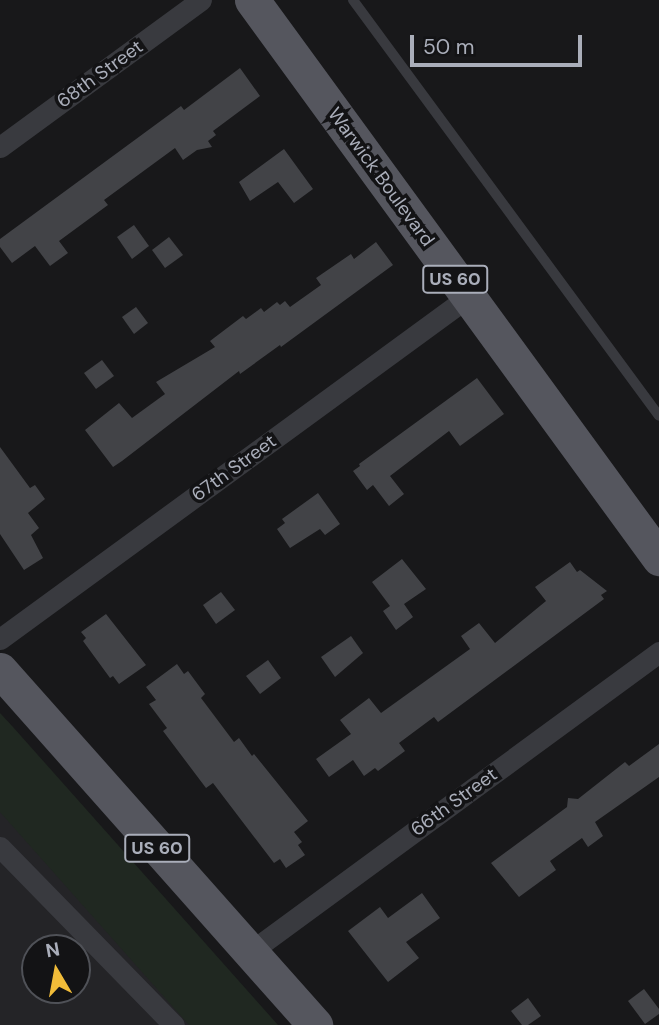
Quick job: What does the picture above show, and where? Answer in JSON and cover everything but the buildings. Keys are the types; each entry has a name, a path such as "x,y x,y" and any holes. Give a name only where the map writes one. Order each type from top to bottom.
{"main road":[{"name":"Warwick Boulevard","path":"252,0 659,558"},
{"name":"US 60","path":"0,670 315,1025"}],"street":[{"name":"68th Street","path":"0,147 201,0"},
{"name":"67th Street","path":"0,639 468,297"},
{"name":"66th Street","path":"250,951 659,652"},
{"path":"0,847 174,1025"}],"lane":[{"path":"353,0 659,416"}],"shaded area":[{"path":"0,713 278,1025 189,1025 0,812"},
{"path":"0,750 253,1025 0,1025"}]}
